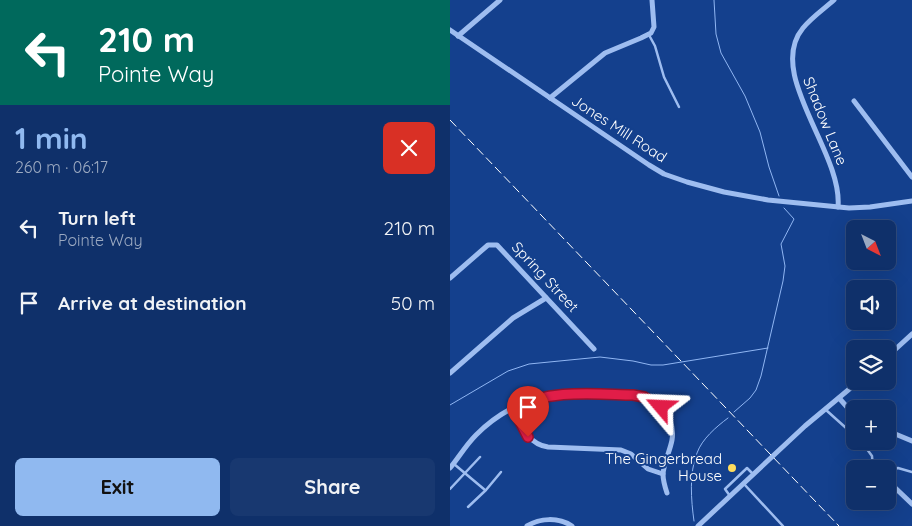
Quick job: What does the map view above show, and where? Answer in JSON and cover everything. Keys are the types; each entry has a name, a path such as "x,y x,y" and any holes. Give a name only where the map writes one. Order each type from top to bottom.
{"street":[{"path":"458,36 500,0"},
{"path":"550,98 605,53 649,35 654,27 652,0"},
{"name":"Shadow Lane","path":"833,0 802,29 793,46 792,66 798,88 836,178 838,185 838,207"},
{"name":"Jones Mill Road","path":"450,30 649,166 676,178 746,196 838,207 859,208 912,200"},
{"path":"854,101 912,177"},
{"name":"Spring Street","path":"450,278 488,245 497,245 594,349"},
{"path":"450,373 513,318 546,298"},
{"path":"896,349 912,334"},
{"path":"698,526 825,409 848,390"},
{"path":"451,467 468,444 496,418 513,408 538,398 561,394 644,397 661,407 671,424 672,439 663,474 667,493"},
{"path":"839,398 846,406"},
{"path":"513,408 528,437 537,444 548,447 622,450 631,454 648,469 663,474"},
{"path":"896,435 912,440"},
{"path":"896,489 912,504"},
{"path":"527,526 545,519 556,520 572,526"}],"lane":[{"path":"649,35 656,46 664,77 679,107"},
{"path":"825,409 846,428"},
{"path":"450,489 480,457"},
{"path":"451,467 466,474 486,490"},
{"path":"730,497 725,489 747,468 754,475"},
{"path":"896,469 912,472"},
{"path":"468,507 502,472"},
{"path":"744,484 783,526"}],"waterway":[{"path":"714,0 716,34 721,53 745,96 760,132 779,196"},
{"path":"734,412 750,398 756,390 761,376 783,281 785,266 781,244 794,219 784,208"},
{"path":"450,405 508,371 529,364 600,357 651,365 663,365 768,348"},
{"path":"694,521 692,496 694,461 699,448 706,438 728,418"}],"railway":[{"path":"450,120 839,526"}],"place":[{"name":"The Gingerbread House","path":"732,468"}],"route":[{"path":"528,437 513,408 548,395 568,393 633,395 644,397 661,407"}]}
